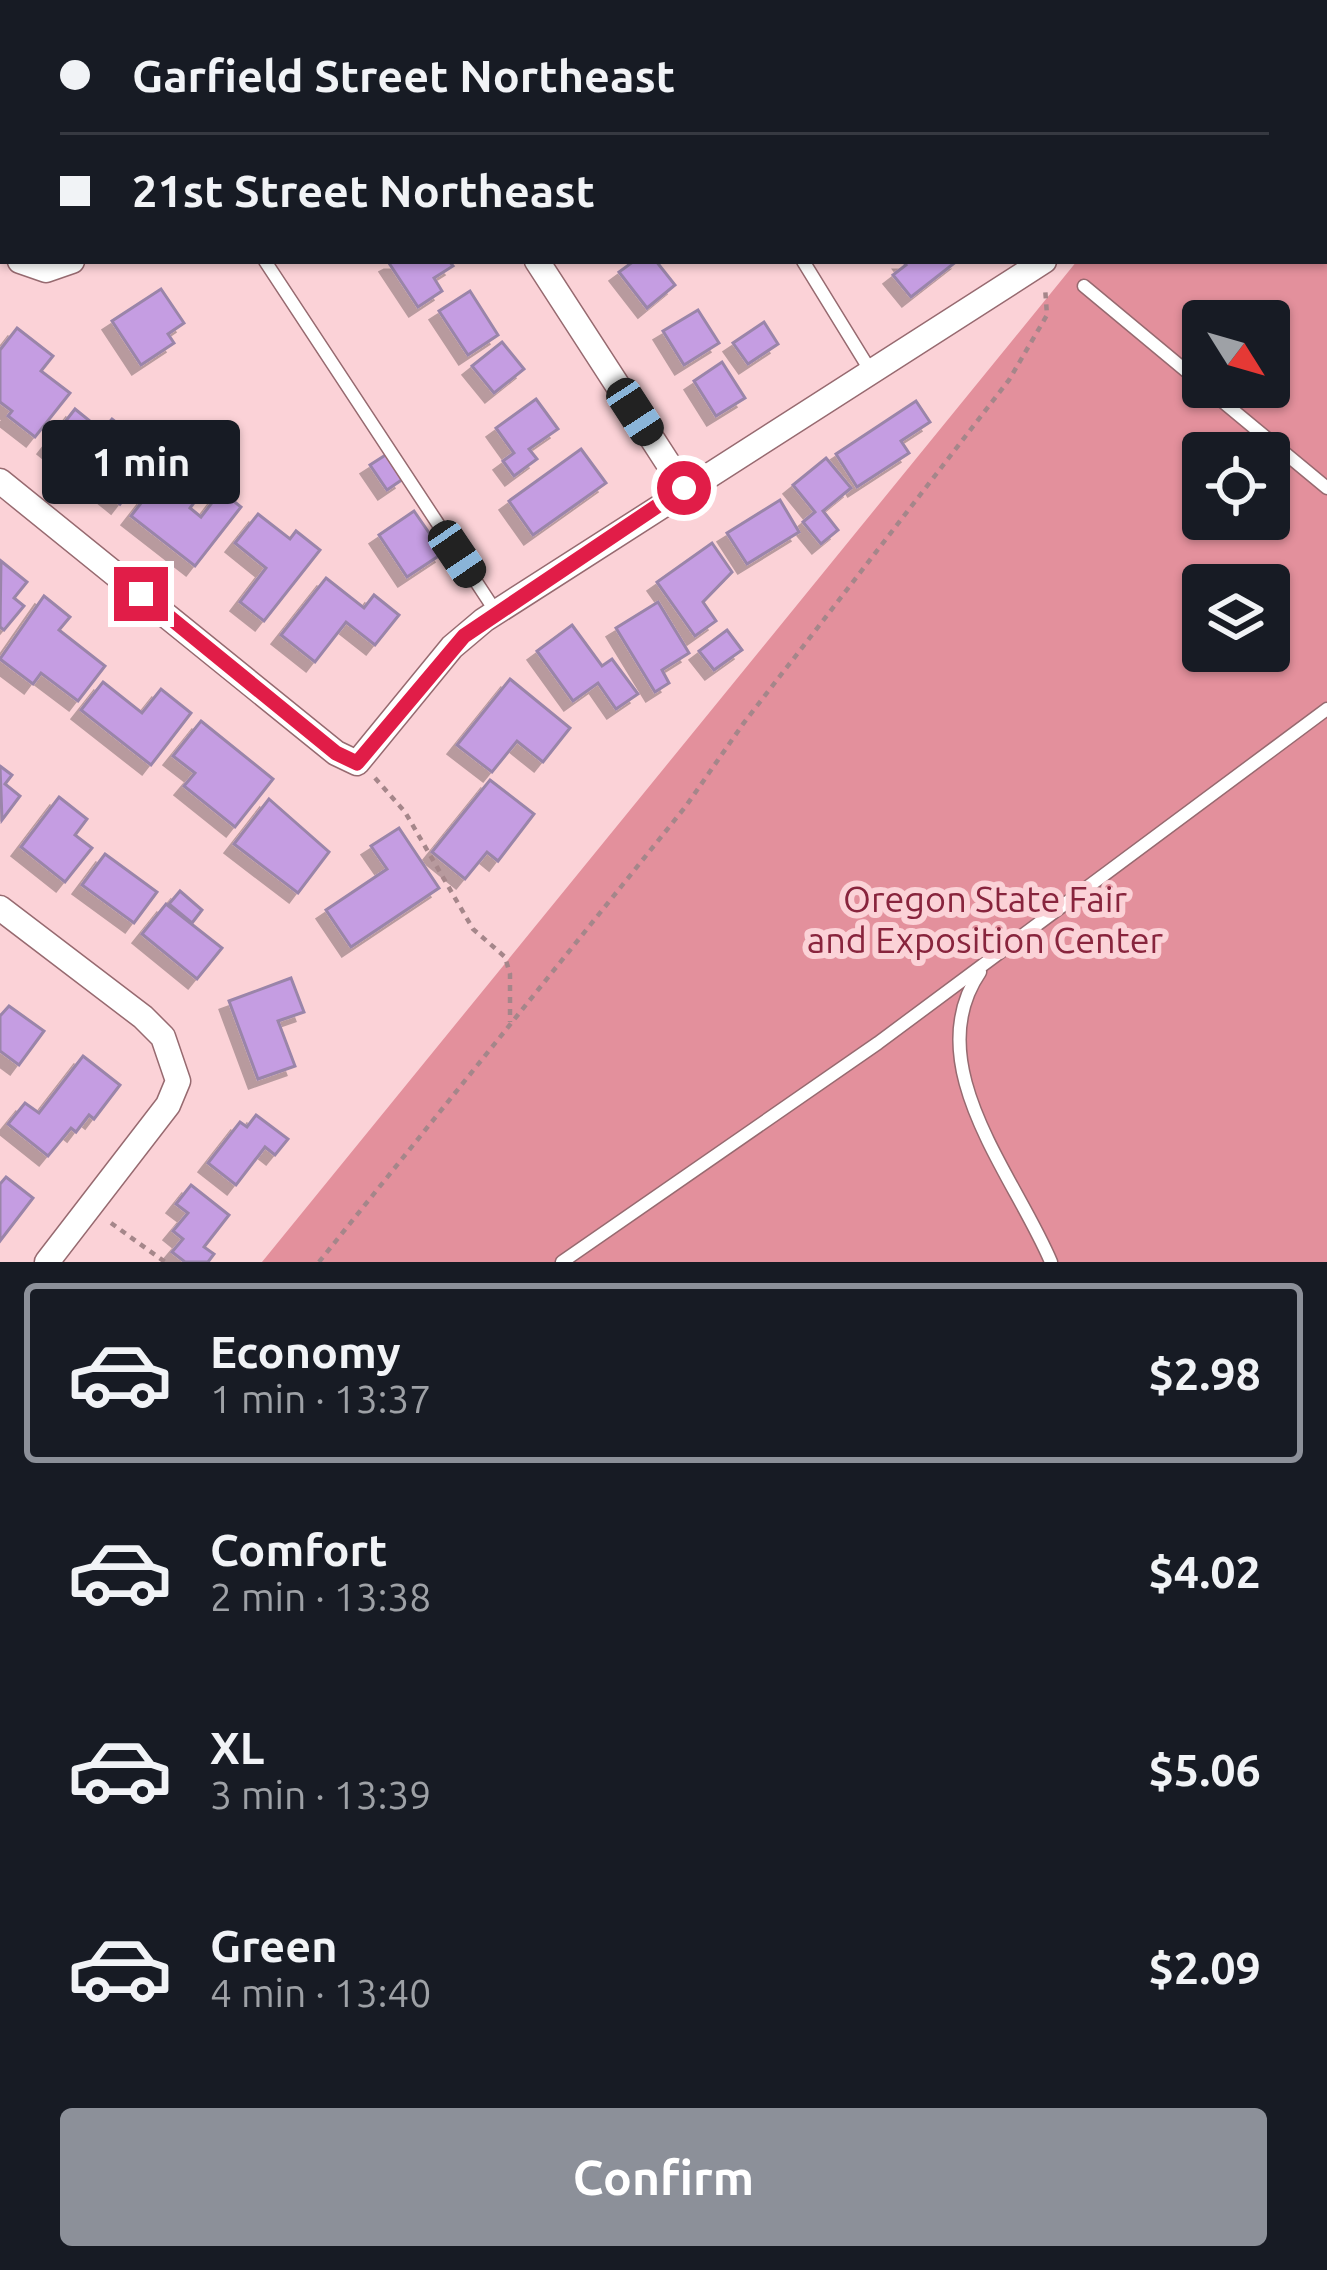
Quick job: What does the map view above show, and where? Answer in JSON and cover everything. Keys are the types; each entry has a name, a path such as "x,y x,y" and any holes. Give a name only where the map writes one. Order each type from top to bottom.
{"street":[{"path":"26,264 46,270 63,264"},
{"path":"539,264 684,488"},
{"path":"0,481 336,753 357,763 452,647 496,612 1040,264"},
{"path":"0,908 143,1017 163,1037 178,1081 168,1105 47,1262"}],"lane":[{"path":"267,264 496,612"},
{"path":"805,264 870,370"},
{"path":"1084,286 1182,368"},
{"path":"1231,408 1327,488"},
{"path":"562,1262 987,961 1327,710"},
{"path":"987,961 962,1009 962,1076 1051,1262"}],"path":[{"path":"319,1262 686,806 757,705 1009,380 1047,315 1048,292 1040,264"},
{"path":"357,763 405,812 473,929 505,958 511,974 510,1022"},
{"path":"90,1208 165,1262"}],"green space":[{"name":"Oregon State Fair and Exposition Center","path":"1075,264 1327,264 1327,1262 262,1262"}],"building":[{"path":"390,264 451,264 434,278 442,291 418,307"},
{"path":"630,264 658,264 675,285 647,308 619,272"},
{"path":"953,264 911,297 893,275 906,265"},
{"path":"161,289 184,323 168,334 174,343 141,365 112,321"},
{"path":"470,291 498,335 468,355 439,311"},
{"path":"698,310 719,343 684,365 663,331"},
{"path":"764,322 778,344 748,364 733,343"},
{"path":"17,328 53,356 41,371 70,393 35,437 8,416 12,411 0,402 0,350"},
{"path":"502,342 524,369 494,393 472,366"},
{"path":"722,362 745,398 716,416 694,381"},
{"path":"536,399 558,429 529,449 537,459 514,476 503,461 514,453 496,428"},
{"path":"916,401 930,422 901,441 909,453 857,487 836,454"},
{"path":"75,409 102,431 112,419 134,436 128,445 151,464 120,504 47,445"},
{"path":"581,449 606,483 533,535 509,501"},
{"path":"387,454 403,479 387,490 370,465"},
{"path":"177,457 209,483 190,508 201,517 221,491 241,507 195,566 131,516"},
{"path":"826,458 851,488 823,511 838,530 821,544 803,522 815,512 793,485"},
{"path":"780,500 799,532 747,564 727,533"},
{"path":"414,511 443,553 407,577 379,535"},
{"path":"258,514 290,539 296,531 320,550 264,621 240,602 266,568 235,543"},
{"path":"712,543 732,572 703,602 716,621 695,636 657,582"},
{"path":"1,561 27,582 14,598 24,606 4,630 0,627"},
{"path":"326,578 364,608 374,595 399,615 375,645 346,622 315,662 281,635"},
{"path":"44,596 70,617 59,630 105,666 78,701 41,673 33,684 0,659"},
{"path":"658,602 689,653 662,670 669,683 655,692 616,628"},
{"path":"572,625 602,666 612,659 638,694 616,709 598,683 573,701 537,651"},
{"path":"727,630 742,650 714,670 699,651"},
{"path":"510,679 570,728 543,762 517,741 492,772 457,745"},
{"path":"103,682 142,713 161,689 191,713 151,765 81,710"},
{"path":"201,721 273,779 235,827 184,786 195,773 173,756"},
{"path":"0,766 12,775 5,784 20,796 2,820"},
{"path":"490,780 534,814 498,861 487,852 465,879 432,852"},
{"path":"59,797 87,819 75,835 92,848 65,882 21,847"},
{"path":"269,799 329,852 298,893 234,844"},
{"path":"399,828 439,888 351,947 326,910 387,869 371,846"},
{"path":"105,854 157,892 134,923 82,885"},
{"path":"180,891 202,910 192,923 169,904"},
{"path":"166,904 222,948 197,979 142,934"},
{"path":"291,978 304,1012 278,1021 295,1066 258,1079 229,1001"},
{"path":"9,1006 44,1031 19,1065 0,1051 0,1016"},
{"path":"83,1056 120,1085 94,1119 89,1115 76,1132 71,1128 48,1156 8,1124 25,1103 39,1113"},
{"path":"256,1115 288,1139 275,1155 265,1147 236,1185 208,1163 240,1122 247,1127"},
{"path":"6,1177 33,1198 0,1241 0,1184"},
{"path":"191,1185 229,1215 204,1247 214,1254 208,1262 185,1262 172,1252 183,1239 173,1231 188,1213 176,1204"}],"route":[{"path":"141,594 336,753 357,763 464,636 684,488"}]}
